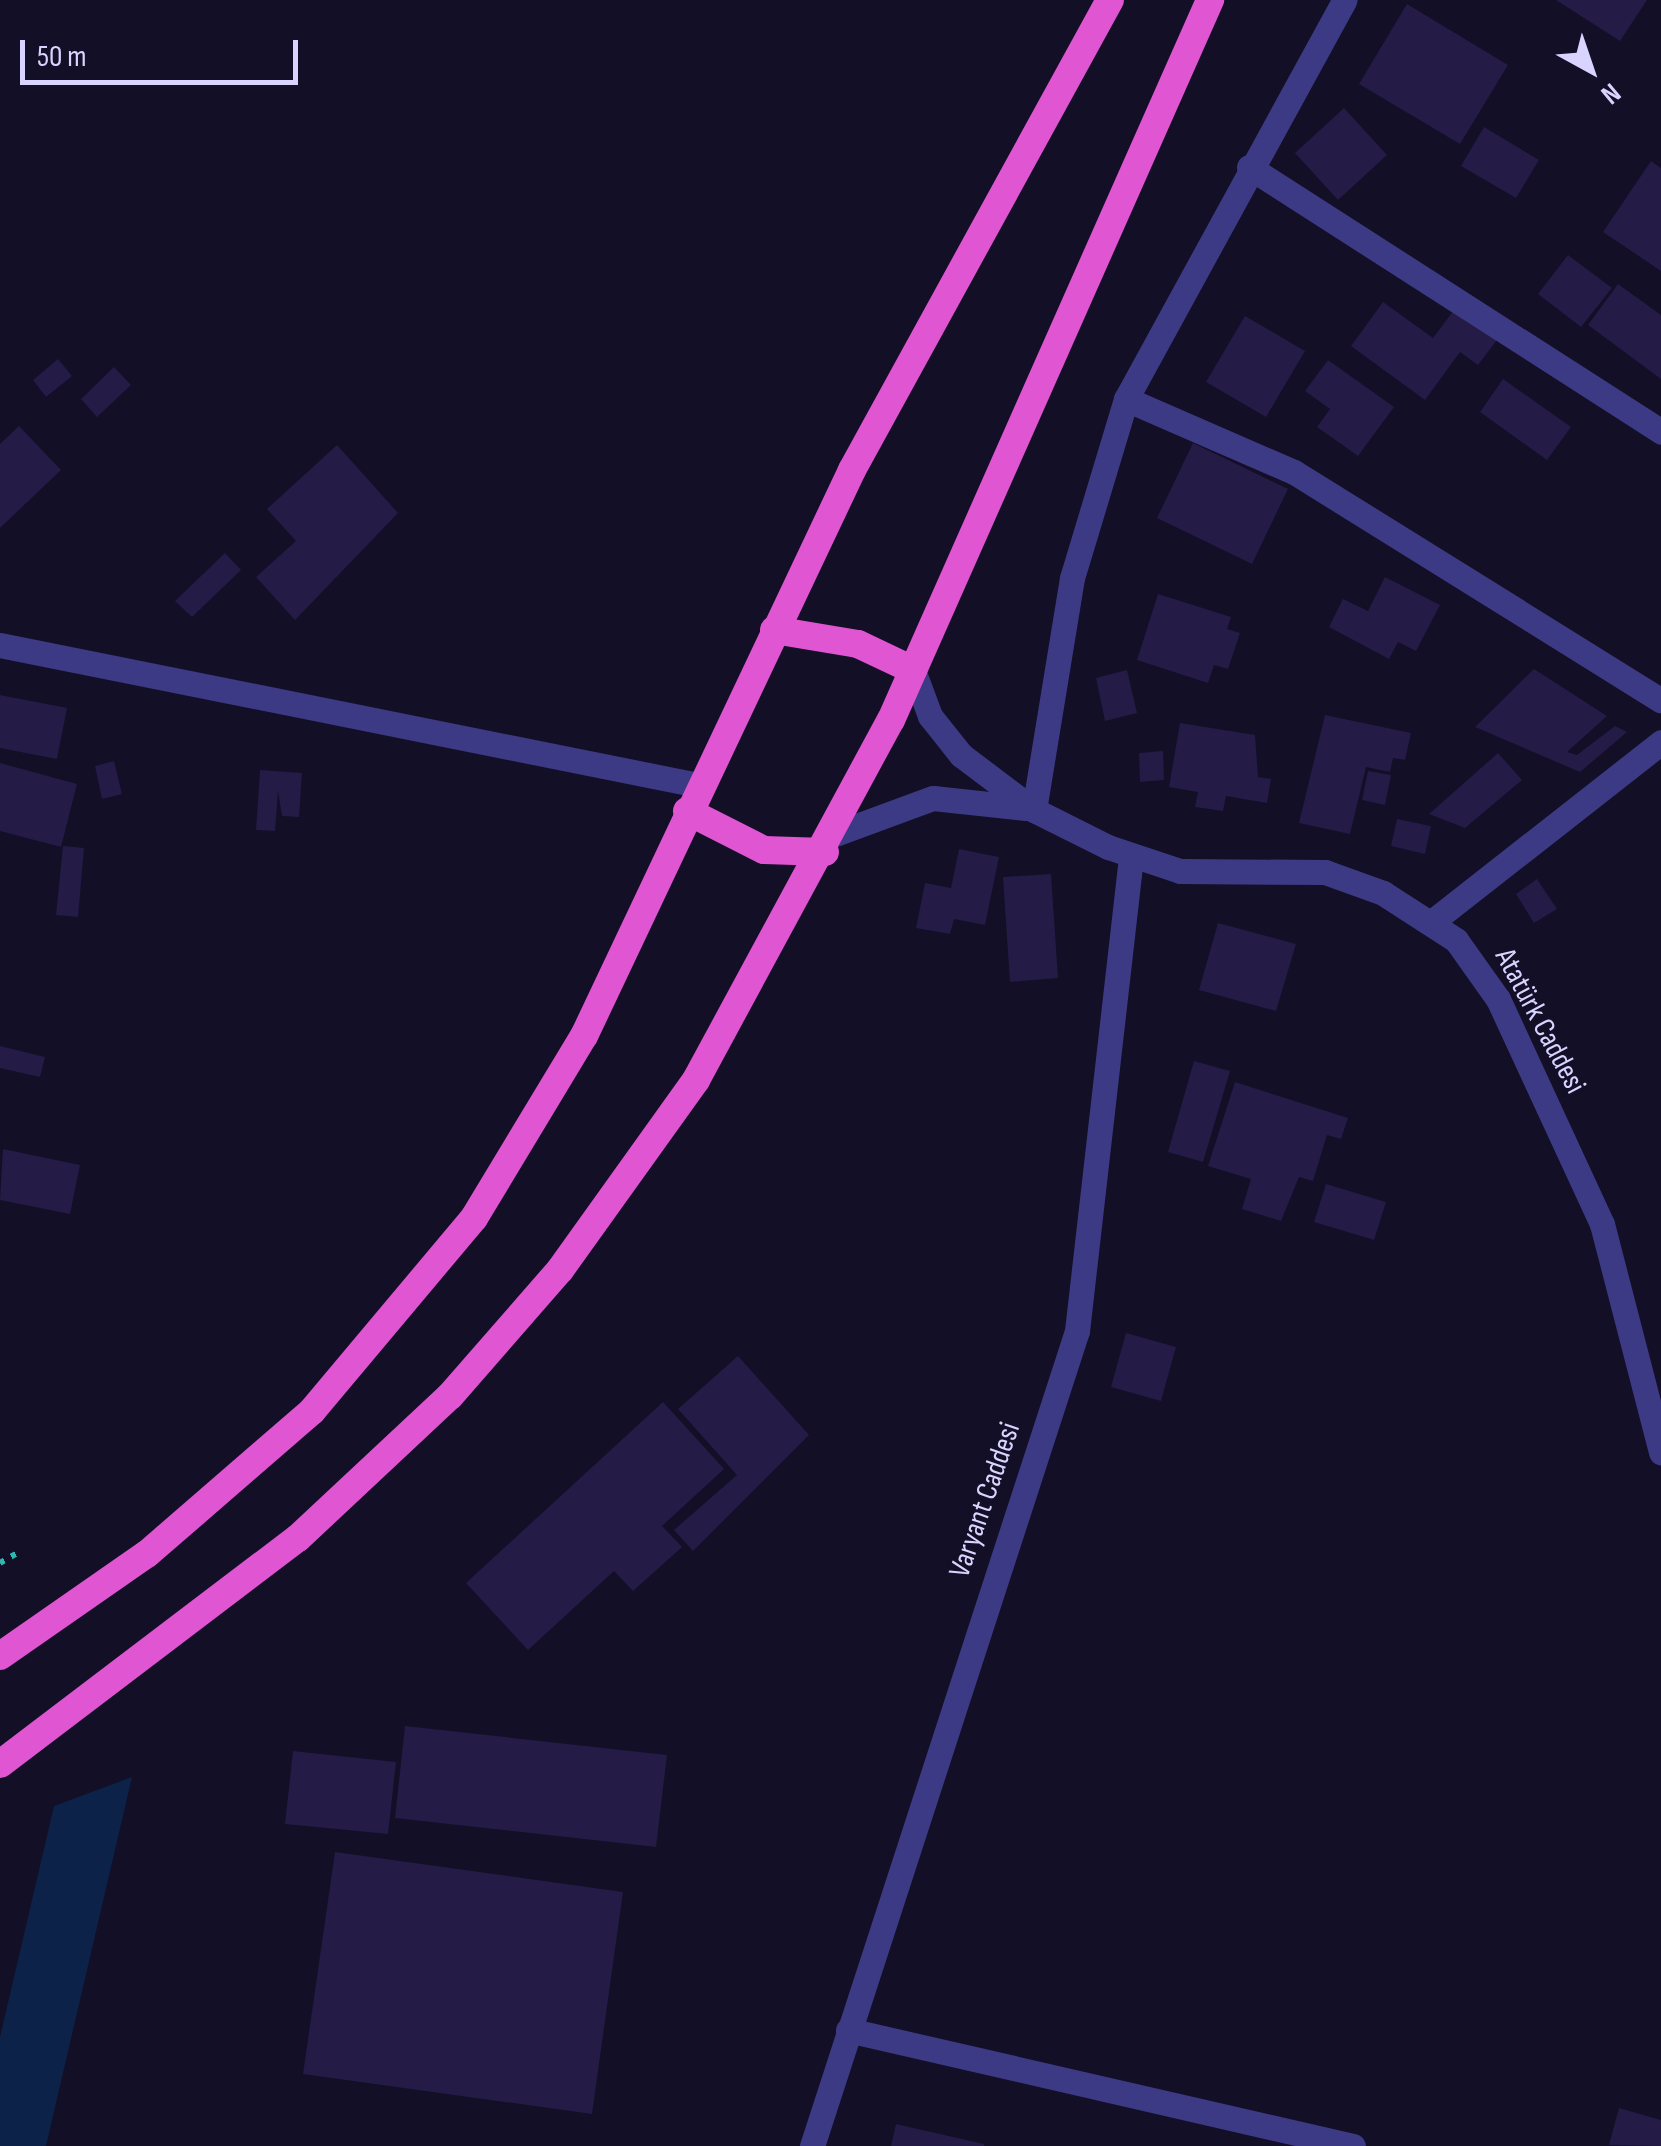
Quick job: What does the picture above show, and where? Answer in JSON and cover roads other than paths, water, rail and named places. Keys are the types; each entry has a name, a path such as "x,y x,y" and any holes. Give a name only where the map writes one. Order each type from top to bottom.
{"highway":[{"path":"0,1656 225,1489 406,1308 525,1142 774,630 1110,0"},
{"path":"0,1764 298,1538 450,1396 560,1270 696,1080 830,843 913,670 1210,0"},
{"path":"774,630 858,644 913,670"},
{"path":"692,798 764,850 830,843"}],"street":[{"path":"1034,810 1072,578 1126,398 1344,0"},
{"path":"1249,168 1661,432"},
{"path":"1126,398 1294,472 1661,700"},
{"path":"0,645 692,798"},
{"path":"913,670 930,716 961,755 1034,810"},
{"path":"1434,920 1661,742"},
{"path":"830,843 933,798 1034,810"},
{"name":"Atatürk Caddesi","path":"1034,810 1131,857 1180,871 1325,872 1434,920 1498,998 1602,1224 1661,1452"},
{"name":"Varyant Caddesi","path":"812,2146 1077,1331 1131,857"},
{"path":"848,2030 1354,2146"}],"water":[{"path":"132,1777 46,2146 0,2146 0,2037 54,1806"}]}
